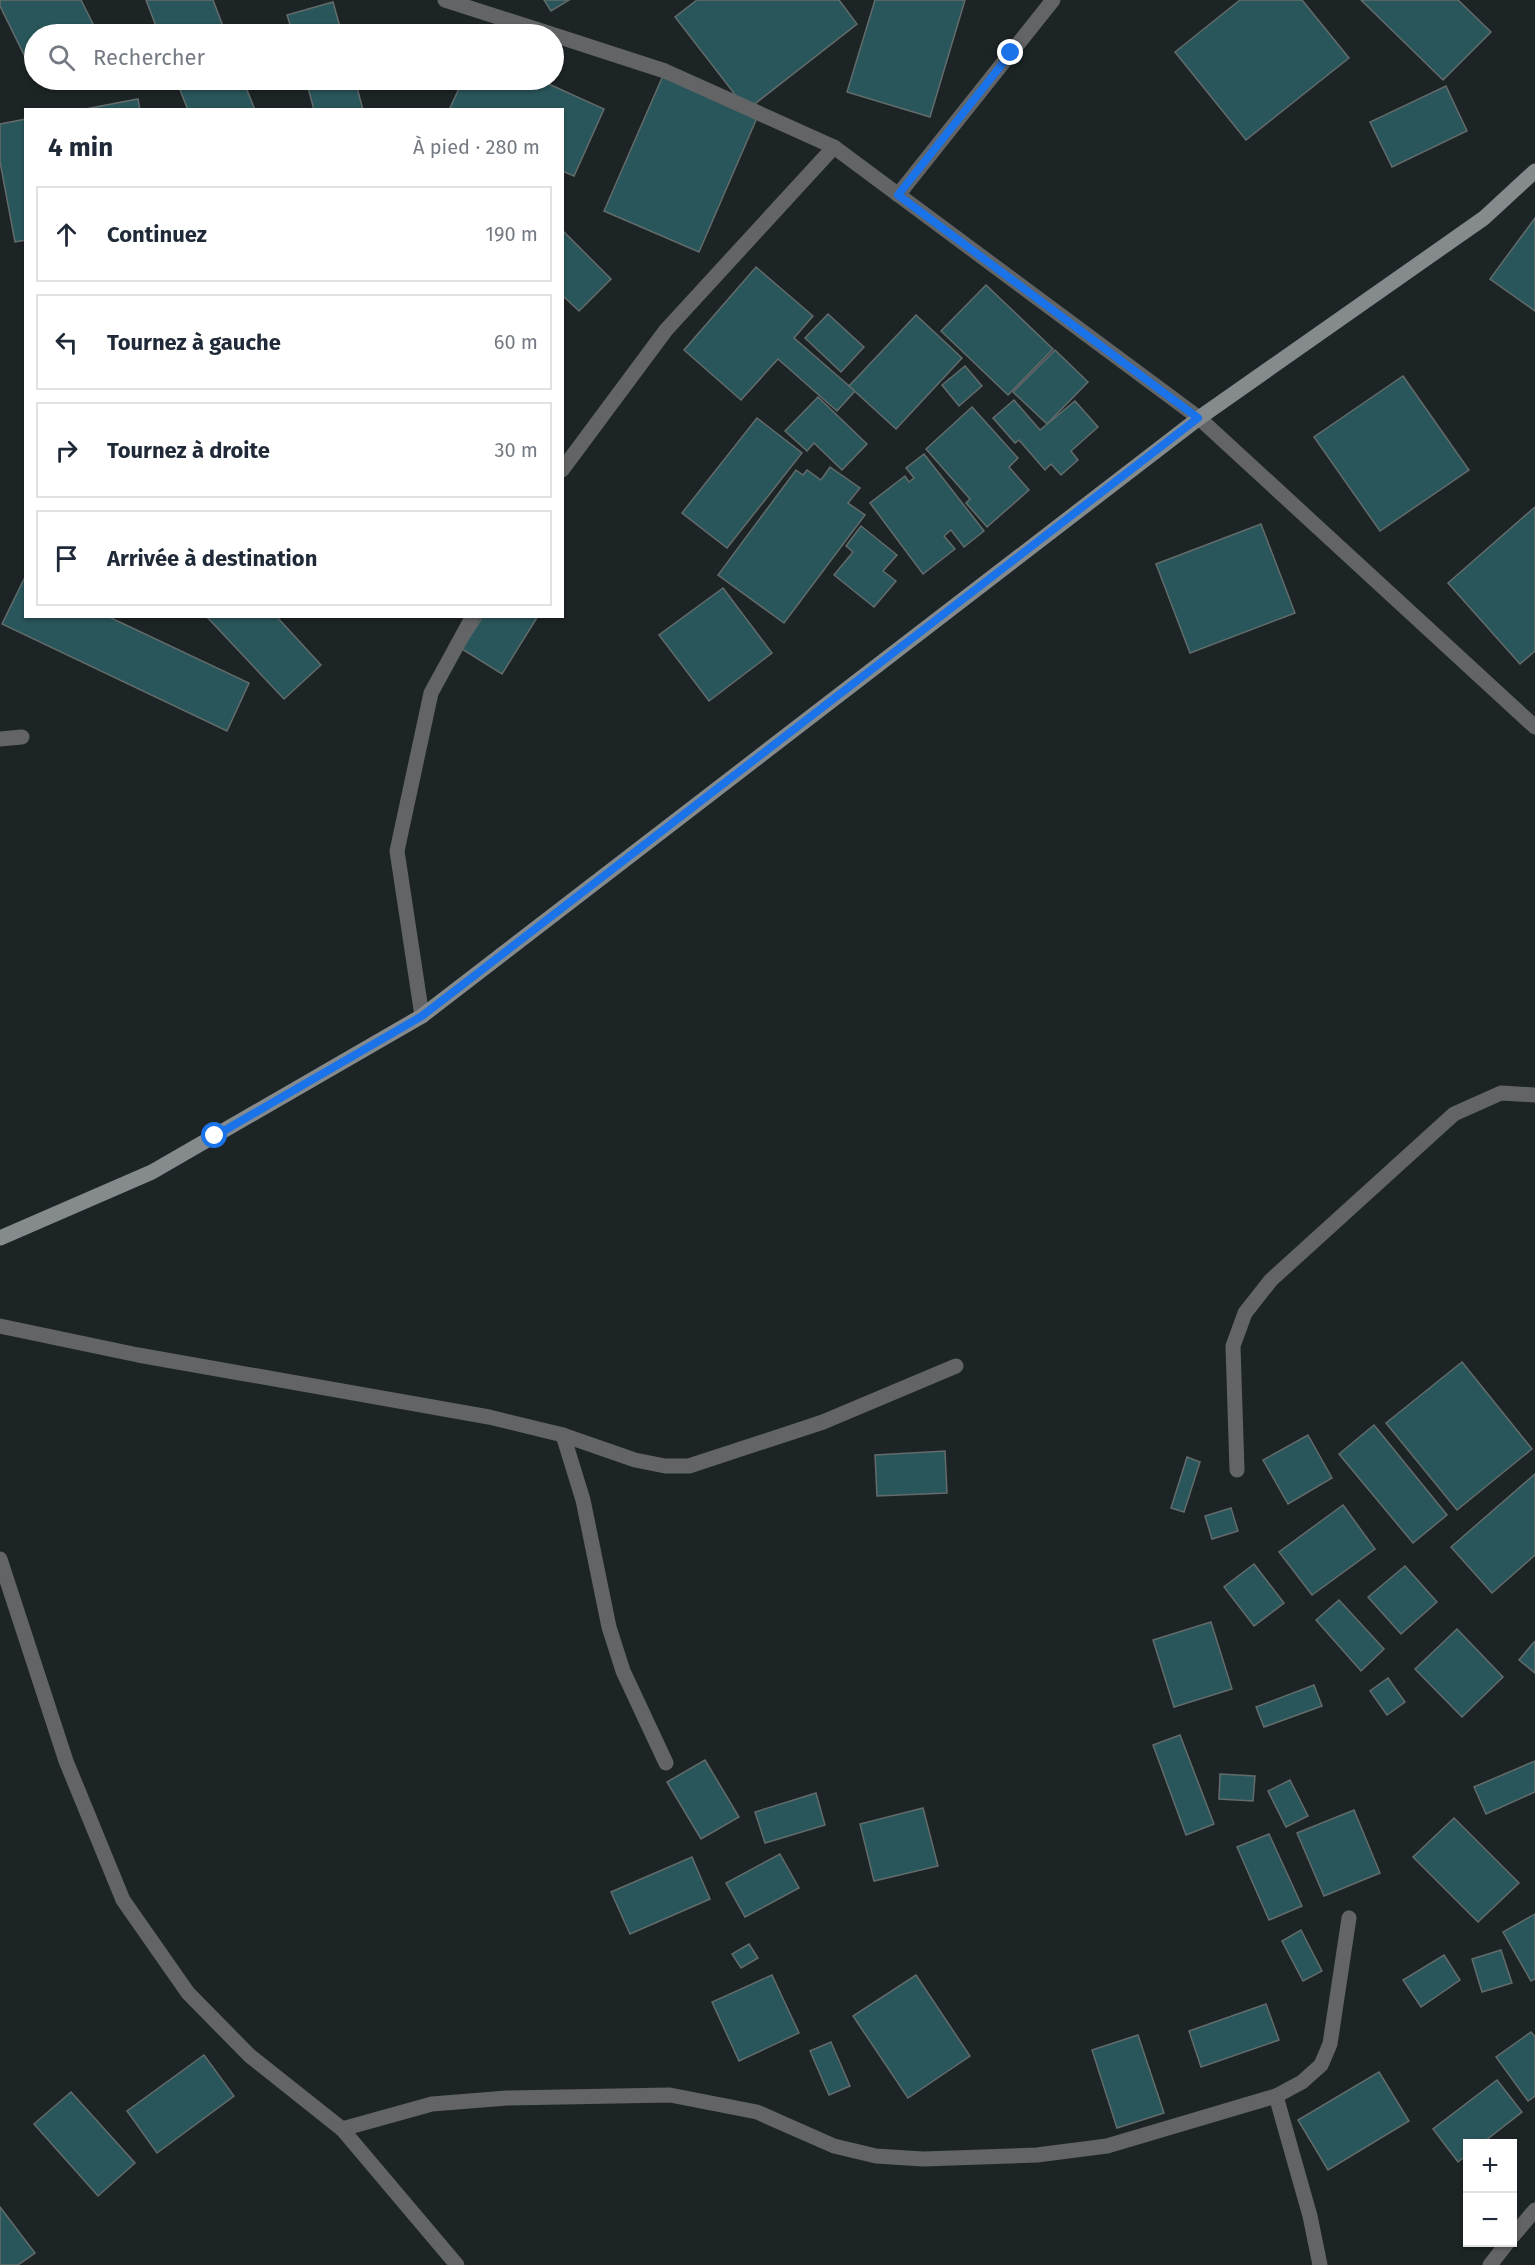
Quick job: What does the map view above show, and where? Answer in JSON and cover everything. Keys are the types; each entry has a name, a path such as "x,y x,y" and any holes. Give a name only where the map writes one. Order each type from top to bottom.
{"street":[{"path":"445,0 518,24"},
{"path":"898,195 1053,0"},
{"path":"564,39 665,71 834,147 1198,418 1535,727"},
{"path":"564,467 666,330 834,147"},
{"path":"0,1238 152,1172 422,1016 1198,418 1484,218 1535,171"},
{"path":"422,1016 397,851 430,693 472,618"},
{"path":"0,739 22,736"},
{"path":"1237,1470 1233,1346 1245,1313 1271,1280 1454,1114 1501,1093 1535,1095"},
{"path":"0,1326 138,1355 489,1417 563,1435 635,1460 665,1466 689,1466 824,1422 956,1366"},
{"path":"563,1435 583,1500 609,1627 623,1671 666,1763"},
{"path":"0,1559 66,1761 123,1900 188,1993 249,2056 342,2130 457,2265"},
{"path":"342,2130 432,2104 507,2098 670,2095 757,2112 834,2146 876,2156 923,2159 1026,2156 1107,2146 1276,2096 1302,2082 1321,2065 1330,2044 1349,1918"},
{"path":"1276,2096 1310,2216 1320,2265"},
{"path":"1517,2231 1535,2210"},
{"path":"1490,2265 1504,2247"}],"building":[{"path":"0,0 81,0 93,24 24,24 24,55 0,6"},
{"path":"146,0 213,0 222,24 155,24"},
{"path":"544,0 569,0 551,11"},
{"path":"697,0 839,0 857,24 747,110 675,17"},
{"path":"875,0 965,0 930,117 847,92"},
{"path":"1240,0 1302,0 1349,58 1246,140 1175,52"},
{"path":"1361,0 1458,0 1491,32 1443,80"},
{"path":"333,2 339,24 290,24 287,15"},
{"path":"665,71 760,111 699,252 604,211"},
{"path":"1446,86 1467,131 1392,167 1370,122"},
{"path":"180,90 247,90 254,108 187,108"},
{"path":"309,90 358,90 362,108 313,108"},
{"path":"458,90 562,90 604,109 574,176 564,172 564,108 450,108"},
{"path":"138,99 140,108 91,108"},
{"path":"24,119 24,240 15,242 0,162 0,124"},
{"path":"1535,218 1535,311 1490,279"},
{"path":"564,232 611,279 579,311 564,297"},
{"path":"756,267 813,316 794,338 855,391 837,411 778,359 741,400 684,350"},
{"path":"986,285 1053,349 1008,395 941,331"},
{"path":"828,314 864,347 841,372 805,338"},
{"path":"916,315 962,358 896,429 849,386"},
{"path":"1055,350 1088,382 1047,424 1013,392"},
{"path":"965,366 982,386 959,406 942,385"},
{"path":"1403,376 1469,470 1380,531 1314,437"},
{"path":"818,397 867,444 842,470 814,443 807,451 785,431"},
{"path":"1014,400 1040,430 1075,401 1098,427 1071,451 1078,460 1061,475 1051,464 1045,470 1019,440 1015,443 993,418"},
{"path":"972,407 1018,458 1009,467 1029,490 987,527 966,503 970,499 926,449"},
{"path":"757,418 802,453 727,548 682,513"},
{"path":"924,454 984,531 964,547 951,530 944,536 955,549 923,574 870,503 905,476 909,482 914,478 906,468"},
{"path":"830,467 860,488 848,503 865,515 784,623 718,575 796,470 803,475 807,470 821,480"},
{"path":"1535,507 1535,651 1520,664 1448,583"},
{"path":"1261,524 1295,613 1190,653 1156,564"},
{"path":"861,526 897,555 883,571 896,581 874,607 834,575 853,552 846,546"},
{"path":"24,579 24,618 111,618 249,683 227,731 2,624"},
{"path":"723,588 772,653 709,701 659,635"},
{"path":"208,618 278,618 321,665 284,699"},
{"path":"482,618 537,618 502,674 462,649"},
{"path":"1462,1362 1532,1449 1457,1510 1386,1423"},
{"path":"1374,1425 1447,1515 1413,1543 1339,1454"},
{"path":"1308,1435 1332,1478 1288,1504 1263,1460"},
{"path":"945,1451 947,1493 877,1496 875,1455"},
{"path":"1187,1457 1200,1462 1184,1512 1171,1508"},
{"path":"1535,1474 1535,1555 1492,1593 1451,1547"},
{"path":"1343,1505 1375,1549 1312,1595 1279,1552"},
{"path":"1231,1508 1238,1531 1212,1539 1205,1516"},
{"path":"1254,1564 1284,1603 1254,1626 1224,1587"},
{"path":"1405,1566 1437,1602 1401,1634 1368,1597"},
{"path":"1339,1600 1384,1649 1361,1671 1316,1620"},
{"path":"1211,1622 1232,1689 1174,1707 1153,1640"},
{"path":"1457,1629 1503,1677 1462,1717 1415,1669"},
{"path":"1535,1642 1535,1673 1519,1660"},
{"path":"1388,1678 1405,1702 1387,1715 1370,1691"},
{"path":"1314,1685 1322,1706 1264,1727 1256,1707"},
{"path":"1180,1735 1214,1824 1186,1835 1153,1745"},
{"path":"705,1760 739,1817 701,1839 667,1782"},
{"path":"1535,1761 1535,1792 1486,1814 1474,1787"},
{"path":"1220,1774 1255,1776 1253,1801 1219,1799"},
{"path":"1290,1780 1308,1816 1286,1827 1268,1791"},
{"path":"816,1793 825,1825 765,1843 755,1812"},
{"path":"923,1808 938,1866 874,1881 860,1824"},
{"path":"1354,1810 1380,1873 1324,1896 1297,1833"},
{"path":"1454,1818 1519,1883 1478,1922 1413,1857"},
{"path":"1269,1834 1302,1906 1269,1920 1237,1847"},
{"path":"780,1854 799,1888 745,1917 726,1883"},
{"path":"692,1857 710,1899 630,1934 611,1892"},
{"path":"1535,1914 1535,1979 1531,1981 1503,1932"},
{"path":"1301,1930 1322,1971 1303,1981 1282,1941"},
{"path":"749,1944 758,1958 741,1968 732,1954"},
{"path":"1501,1950 1512,1983 1482,1992 1472,1959"},
{"path":"1444,1955 1460,1980 1421,2007 1403,1980"},
{"path":"772,1975 799,2033 739,2061 712,2002"},
{"path":"916,1975 970,2056 908,2098 853,2016"},
{"path":"1266,2004 1279,2040 1201,2067 1189,2031"},
{"path":"1531,2032 1535,2037 1535,2096 1528,2101 1496,2057"},
{"path":"1138,2035 1164,2113 1117,2128 1092,2050"},
{"path":"831,2042 850,2086 829,2095 810,2051"},
{"path":"204,2055 234,2096 157,2153 127,2111"},
{"path":"1379,2072 1409,2121 1328,2170 1298,2120"},
{"path":"1497,2080 1522,2112 1487,2139 1463,2139 1463,2158 1458,2162 1433,2129"},
{"path":"71,2092 135,2163 98,2196 34,2124"},
{"path":"0,2207 35,2253 18,2265 0,2265"}],"route":[{"path":"215,1136 422,1016 1198,418 898,195 1011,53"}]}
